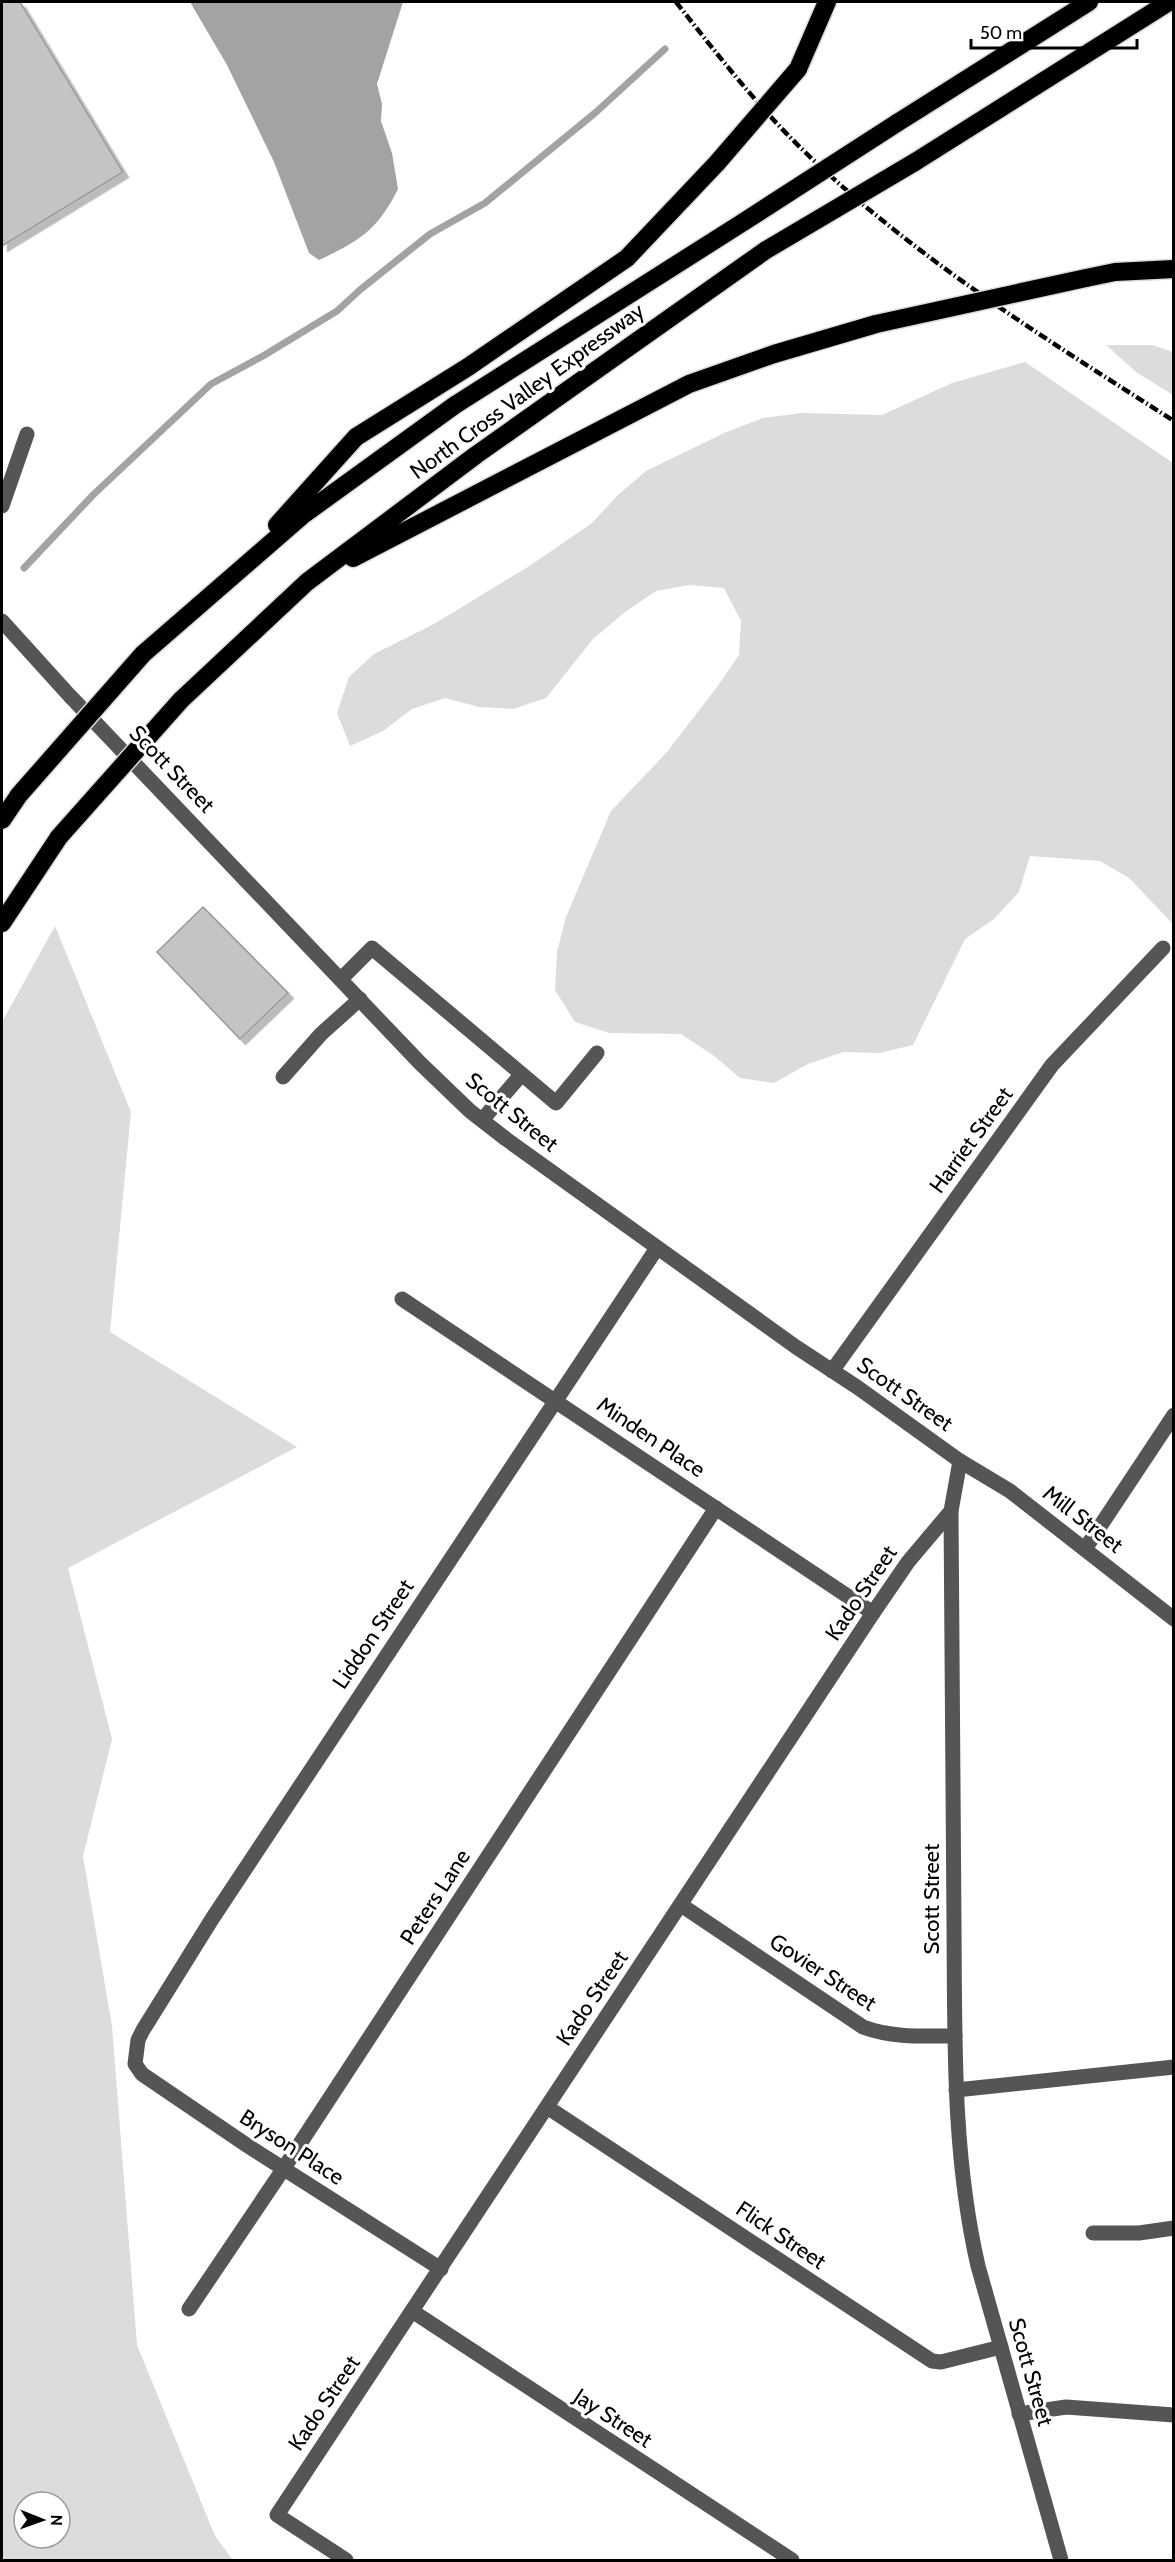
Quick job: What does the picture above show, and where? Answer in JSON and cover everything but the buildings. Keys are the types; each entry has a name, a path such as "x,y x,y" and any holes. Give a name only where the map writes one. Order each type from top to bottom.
{"highway":[{"path":"233,574 357,437 468,367 627,258 717,163 798,69 827,2"},
{"name":"North Cross Valley Expressway","path":"2,820 19,795 143,654 303,515 455,405 1089,2"},
{"name":"North Cross Valley Expressway","path":"2,923 59,837 181,700 307,582 476,456 766,250 915,162 1169,2"},
{"path":"307,582 689,384 774,354 876,324 1115,272 1173,269"}],"street":[{"path":"2,506 27,434"},
{"name":"Scott Street","path":"2,621 69,695 425,1068 482,1120 657,1248 960,1461 951,1511 958,2150 969,2226 1061,2560"},
{"path":"341,979 372,948 556,1103 597,1053"},
{"name":"Harriet Street","path":"832,1371 1053,1065 1162,948"},
{"path":"283,1077 321,1034 360,999"},
{"path":"482,1120 521,1075"},
{"name":"Liddon Street","path":"136,2050 143,2030 212,1919 657,1248"},
{"name":"Minden Place","path":"402,1299 873,1613"},
{"path":"1085,1549 1173,1415"},
{"name":"Mill Street","path":"960,1461 1010,1491 1173,1619"},
{"name":"Peters Lane","path":"189,2309 284,2168 716,1508"},
{"name":"Kado Street","path":"346,2560 277,2515 873,1613 908,1562 951,1511"},
{"name":"Govier Street","path":"681,1905 863,2026 887,2033 955,2037"},
{"name":"Bryson Place","path":"136,2050 135,2064 142,2074 441,2269"},
{"path":"956,2090 1173,2067"},
{"name":"Flick Street","path":"547,2107 932,2361 941,2362 1001,2347"},
{"path":"1093,2233 1130,2233 1173,2228"},
{"name":"Jay Street","path":"412,2310 792,2560"},
{"path":"1019,2414 1066,2407 1173,2415"}],"shaded area":[{"path":"190,2 403,2 377,84 382,104 381,121 392,153 398,189 382,215 366,233 319,260 309,253 274,162 227,65"},
{"path":"1106,345 1152,345 1173,352 1173,395 1136,372"},
{"path":"1025,362 1173,463 1173,924 1129,878 1100,861 1030,856 1019,892 994,919 965,939 913,1045 879,1053 843,1052 808,1064 774,1083 740,1078 713,1055 681,1034 609,1033 575,1022 555,990 557,952 566,917 611,811 667,752 739,655 741,621 724,588 690,585 656,591 625,612 593,639 546,698 513,709 479,707 445,698 412,709 383,731 350,746 337,713 349,677 374,654 434,624 531,565 592,523 618,495 646,471 724,433 763,418 801,413 882,415 952,383"},
{"path":"55,926 131,1112 110,1332 297,1447 68,1568 112,1739 83,1856 112,2026 137,2345 215,2536 233,2560 2,2560 2,1022"}],"waterway":[{"path":"24,568 93,495 211,384 263,356 337,311 430,234 485,203 595,113 665,49"}],"railway":[{"path":"676,2 738,80 771,117 848,192 937,263 983,296 1174,421"}]}
